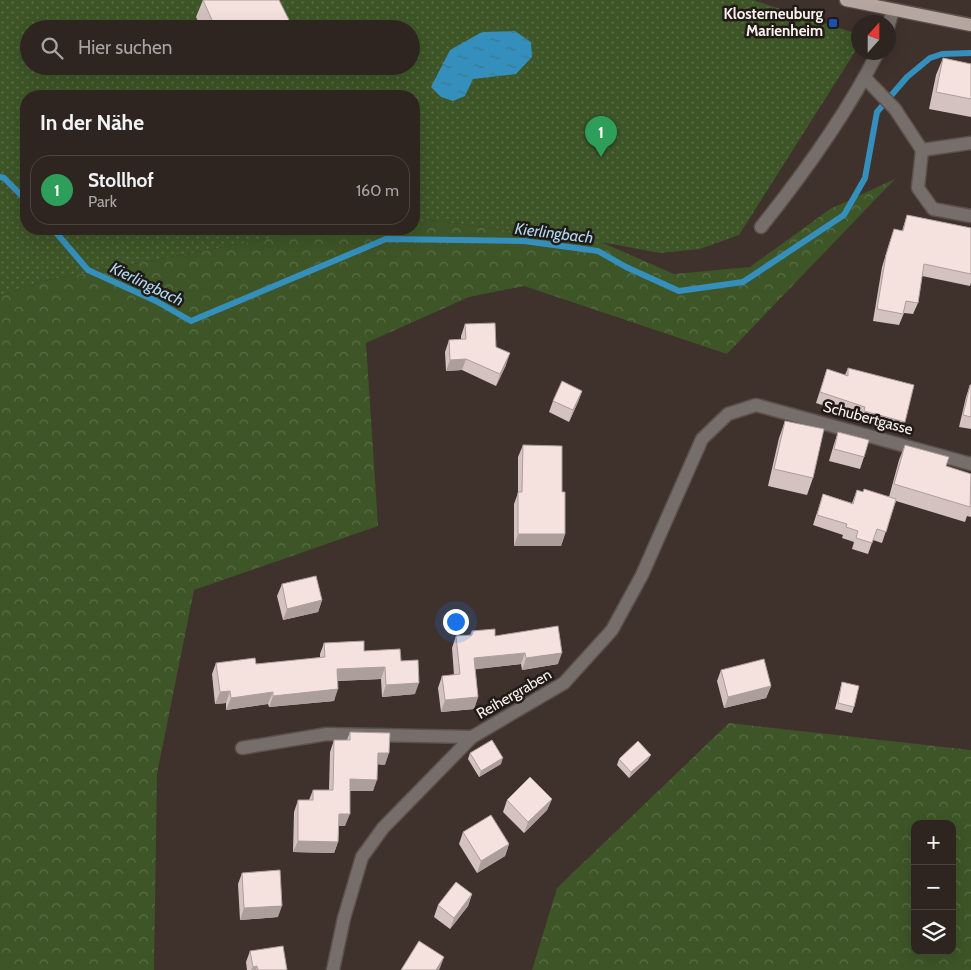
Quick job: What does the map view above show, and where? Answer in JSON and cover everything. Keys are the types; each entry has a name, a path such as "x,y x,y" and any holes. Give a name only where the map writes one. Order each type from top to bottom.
{"main road":[{"path":"846,0 971,25"}],"street":[{"path":"892,15 893,10"},
{"path":"762,226 804,172 865,78 874,60"},
{"path":"865,78 895,109 922,150 918,188 933,209 971,216"},
{"path":"922,150 971,142"},
{"name":"Schubertgasse","path":"756,405 971,464"},
{"name":"Reihergraben","path":"333,970 344,918 362,858 383,828 472,737 564,683 612,630 642,575 702,439 728,414 756,405"},
{"path":"242,748 327,734 472,737"}],"green space":[{"path":"0,0 753,0 851,32 851,58 739,235 700,249 660,253 601,242 420,219 420,90 20,90 20,235 287,235 43,281 0,296"},
{"path":"895,179 727,354 524,286 469,297 366,343 378,526 194,590 157,774 154,970 0,970 0,296 43,281 287,235 420,235 420,219 601,242 674,274 750,267 830,209"},
{"path":"729,723 971,750 971,970 532,970 557,888"}],"water":[{"path":"515,31 531,42 532,57 516,74 473,79 465,96 453,101 441,97 431,87 450,50 482,32"}],"building":[{"path":"203,0 279,0 289,20 212,20"},
{"path":"943,58 971,64 971,99 936,92"},
{"path":"907,215 971,228 971,274 924,264 918,303 906,301 903,314 877,309 886,255 894,229 903,231"},
{"path":"495,323 496,347 510,353 500,374 466,359 450,360 449,340 466,339 465,324"},
{"path":"848,368 914,385 905,422 864,411 865,407 820,392 827,369 848,376"},
{"path":"562,381 582,391 573,410 553,401"},
{"path":"971,385 971,417 963,415"},
{"path":"785,421 824,429 813,478 774,469"},
{"path":"838,432 869,440 864,457 834,449"},
{"path":"523,445 562,446 562,492 565,492 565,534 518,534 518,492 522,492"},
{"path":"905,445 949,457 946,466 971,474 970,507 894,484"},
{"path":"864,489 896,499 886,532 877,529 872,543 856,538 858,531 846,527 847,524 817,515 823,494 853,504 857,490 863,492"},
{"path":"316,576 322,600 287,609 282,584"},
{"path":"558,626 562,653 526,658 525,653 474,658 478,697 445,700 442,676 460,674 456,636 472,635 472,631 495,629 495,636"},
{"path":"364,641 364,651 400,649 401,661 418,660 419,683 386,685 385,667 337,669 338,689 273,696 273,692 231,698 230,691 220,692 216,663 255,658 256,664 325,657 324,643"},
{"path":"764,659 771,686 728,697 721,670"},
{"path":"842,682 859,686 854,707 838,703"},
{"path":"350,732 390,733 389,753 378,753 377,780 350,779 350,814 339,814 338,842 298,841 298,800 313,800 313,790 333,790 334,740 350,740"},
{"path":"492,740 503,758 481,771 470,753"},
{"path":"638,741 651,755 631,772 619,759"},
{"path":"530,777 552,799 528,822 507,800"},
{"path":"491,815 509,844 481,861 463,832"},
{"path":"280,870 282,906 244,908 242,873"},
{"path":"456,882 472,894 454,918 438,905"},
{"path":"419,941 444,957 436,970 401,970"},
{"path":"283,946 287,970 258,970 257,966 253,967 250,951"}],"waterway":[{"name":"Kierlingbach","path":"58,235 88,270 156,301 191,321 386,239 524,241 598,251 626,267 679,291 743,282 844,215 865,178 877,112 907,77 930,58 942,54 971,53"},
{"name":"Kierlingbach","path":"0,177 4,178 20,194"}],"place":[{"name":"Klosterneuburg Marienheim","path":"833,23"},
{"name":"Stollhof","path":"601,157"}]}
